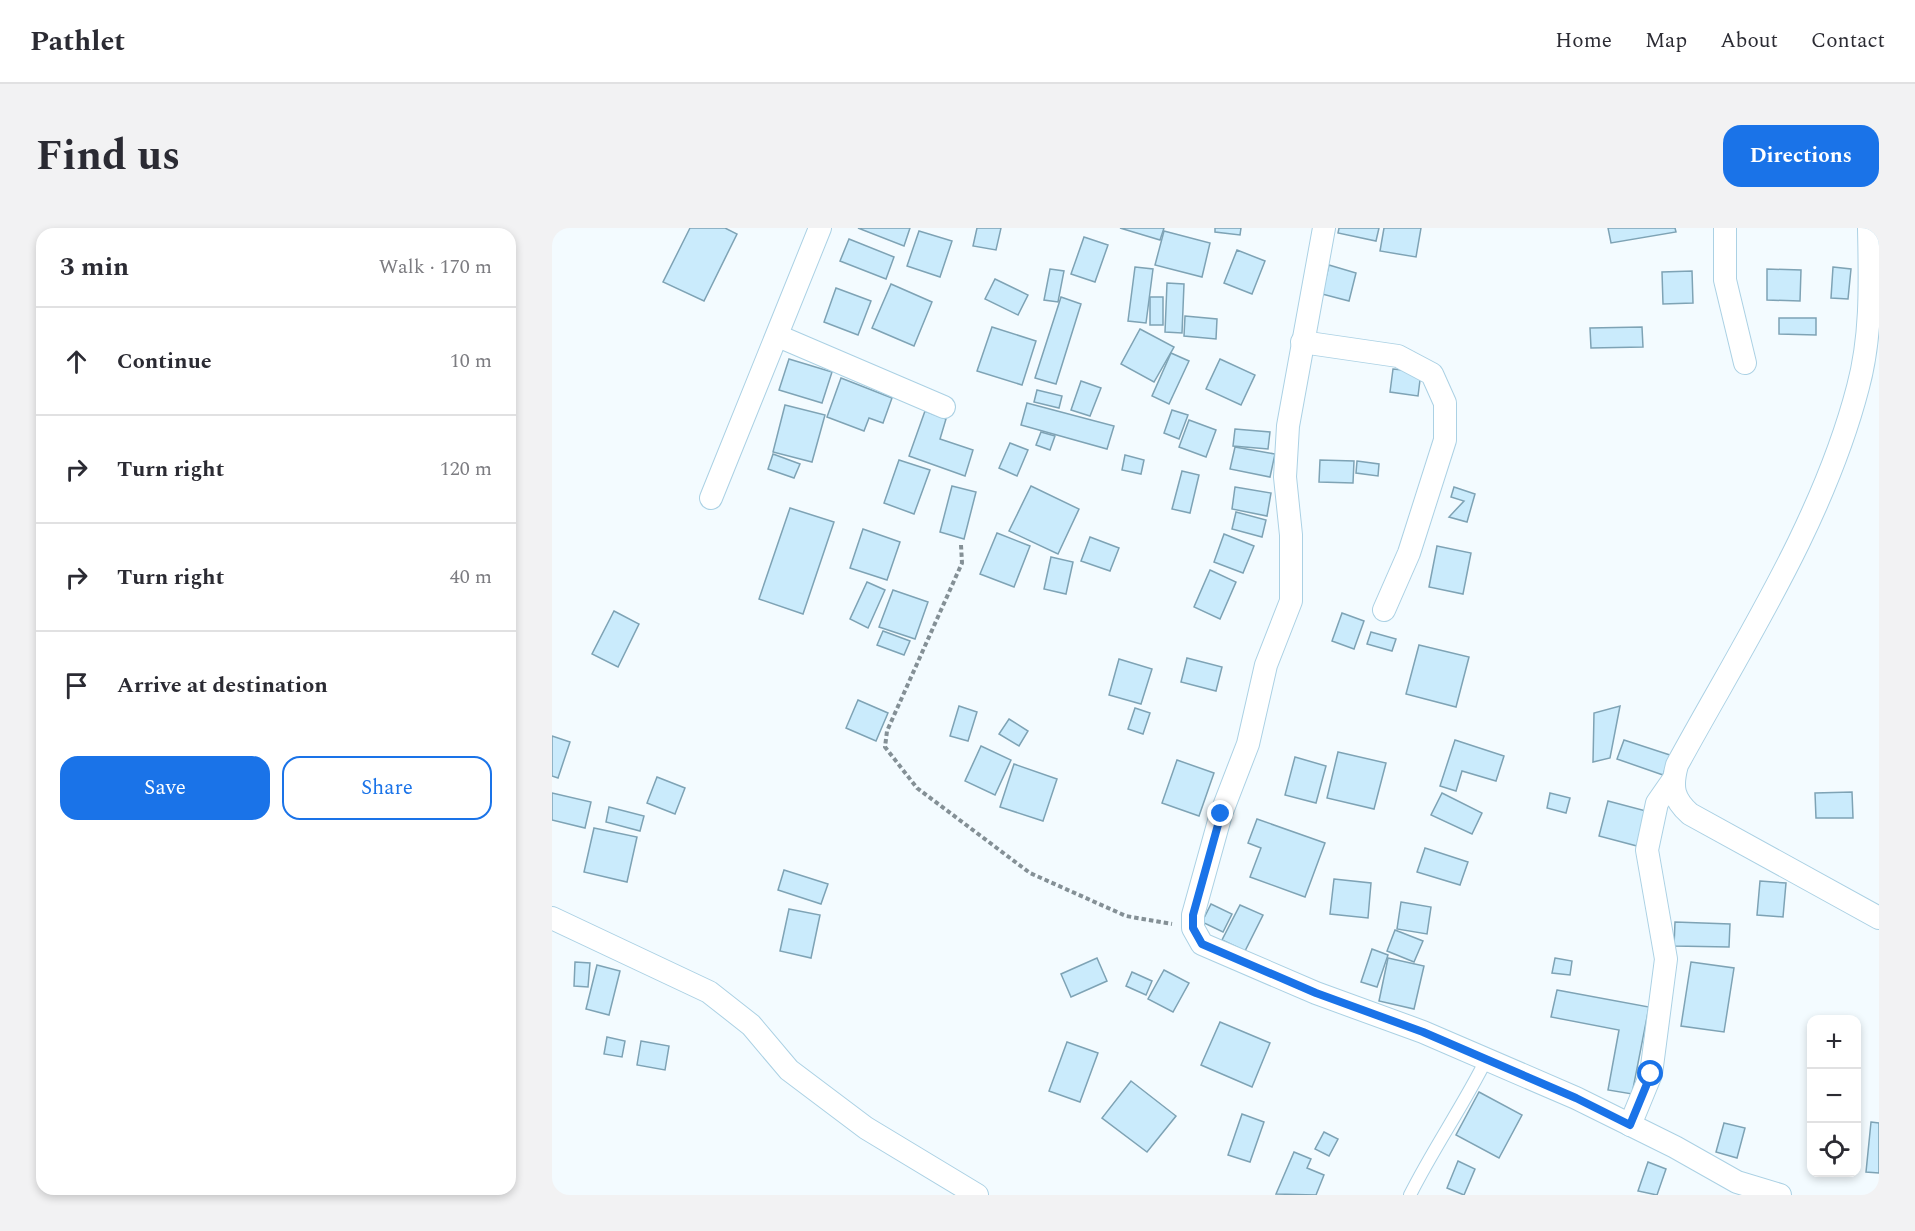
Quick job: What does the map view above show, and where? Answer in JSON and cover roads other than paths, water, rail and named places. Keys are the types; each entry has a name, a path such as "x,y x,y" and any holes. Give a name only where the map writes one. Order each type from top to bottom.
{"street":[{"path":"711,498 820,228"},
{"path":"1324,228 1288,426 1286,467 1291,535 1291,601 1266,664 1248,744 1221,814 1193,915 1193,928 1202,944 1316,993 1423,1032 1630,1125 1737,1182 1780,1195"},
{"path":"1725,228 1725,280 1745,363"},
{"path":"1869,228 1870,302 1858,386 1826,482 1790,558 1677,765 1673,780 1674,794 1679,805 1690,814 1879,918"},
{"path":"778,336 944,407"},
{"path":"1302,342 1398,356 1431,374 1445,403 1445,440 1408,553 1384,610"},
{"path":"1630,1125 1651,1074 1666,959 1647,850 1649,833 1657,803 1673,780"},
{"path":"552,918 709,992 751,1025 789,1070 866,1128 977,1195"}],"lane":[{"path":"1410,1195 1431,1154 1464,1102 1486,1060"}]}
